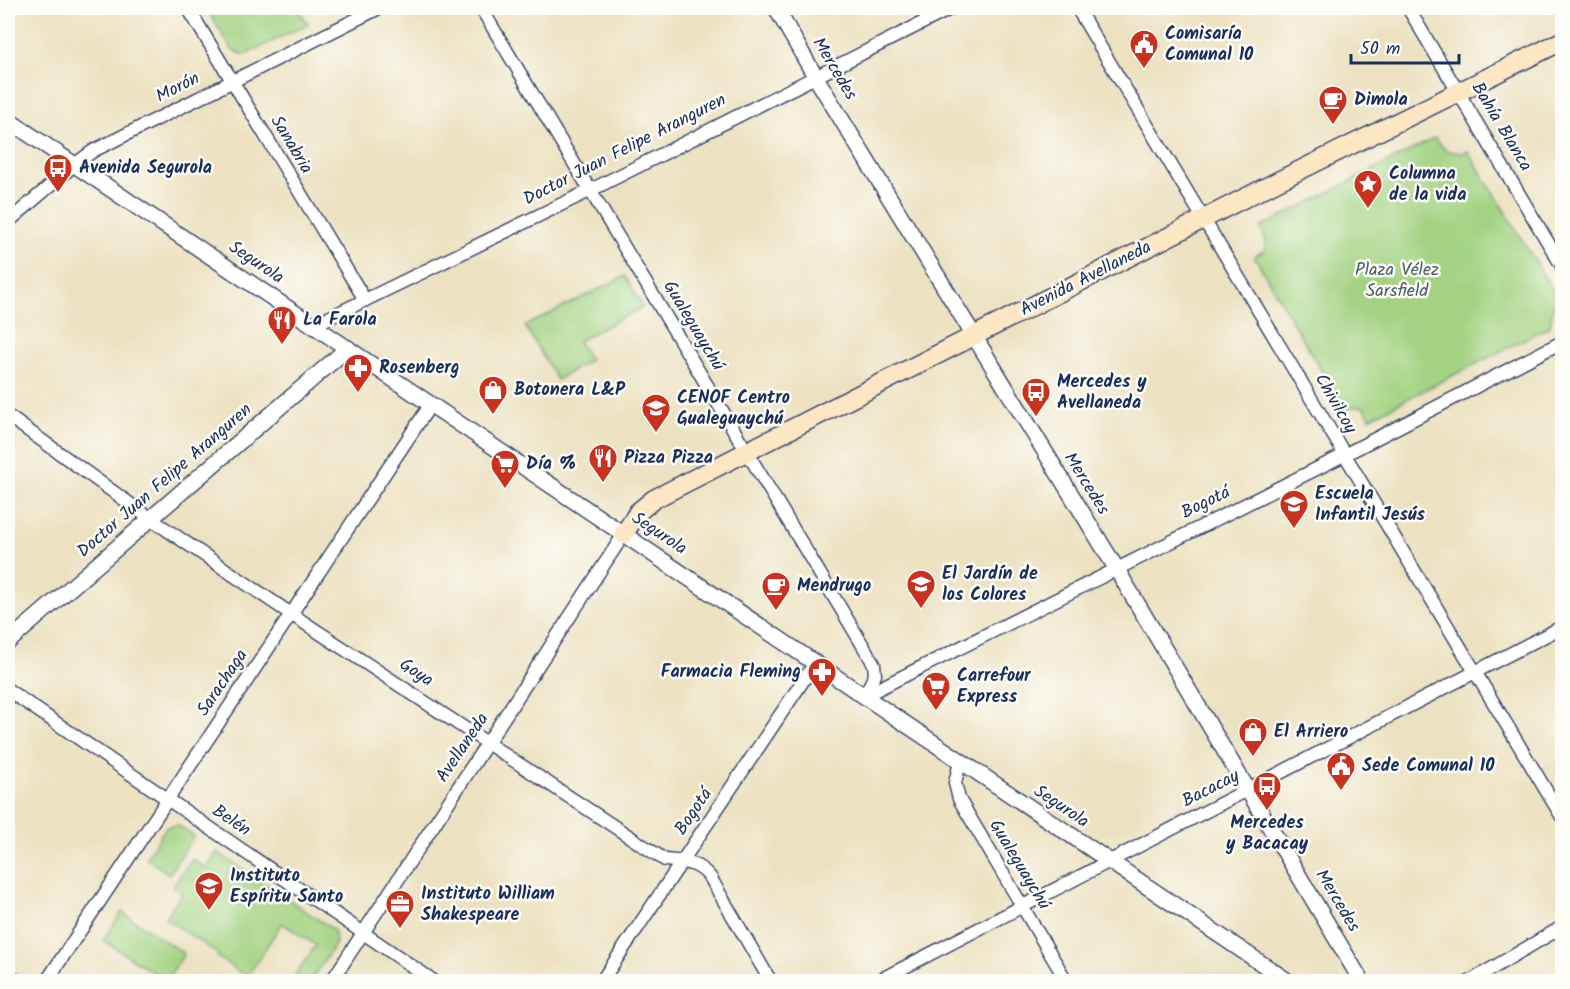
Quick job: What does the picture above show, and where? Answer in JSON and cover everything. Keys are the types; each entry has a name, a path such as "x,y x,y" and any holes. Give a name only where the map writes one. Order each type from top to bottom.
{"main road":[{"name":"Avenida Avellaneda","path":"624,534 638,512 654,500 1205,218 1563,41"}],"street":[{"name":"Sanabria","path":"188,8 364,300"},
{"name":"Morón","path":"8,222 93,151 379,8"},
{"name":"Gualeguaychú","path":"481,8 874,664 875,675 864,696"},
{"name":"Mercedes","path":"776,8 815,76 1116,568 1362,981"},
{"name":"Doctor Juan Felipe Aranguren","path":"314,325 952,8"},
{"name":"Chivilcoy","path":"1077,8 1563,817"},
{"name":"Bahía Blanca","path":"1408,8 1563,266"},
{"name":"Segurola","path":"8,120 1289,981"},
{"name":"Bogotá","path":"864,696 1344,455 1563,342"},
{"name":"Doctor Juan Felipe Aranguren","path":"8,642 348,348"},
{"name":"Sarachaga","path":"46,981 431,404"},
{"name":"Goya","path":"8,416 151,519 291,614 665,860 699,866 710,877 771,981"},
{"name":"Avellaneda","path":"331,981 624,534"},
{"name":"Bacacay","path":"876,981 1563,627"},
{"name":"Bogotá","path":"601,981 815,663"},
{"name":"Belén","path":"8,690 435,981"},
{"name":"Gualeguaychú","path":"960,762 955,783 959,799 1067,981"},
{"path":"1469,981 1563,927"},
{"path":"8,975 18,981"}],"green space":[{"path":"206,8 298,8 308,24 245,55 232,50"},
{"name":"Plaza Vélez Sarsfield","path":"1435,138 1446,151 1463,153 1468,151 1555,294 1550,326 1370,418 1365,408 1362,407 1345,411 1254,256 1264,251 1266,242 1261,227"},
{"path":"625,276 643,307 578,341 590,360 557,380 525,326"},
{"path":"178,825 194,836 169,874 146,858 166,827"},
{"path":"217,852 334,930 336,943 310,981 291,981 316,945 282,923 247,977 165,918 181,894 173,886 192,859 206,868"},
{"path":"122,912 184,954 166,981 103,940"}],"railway":[{"path":"1558,982 1562,979"}],"place":[{"name":"Comisaría Comunal 10","path":"1144,70"},
{"name":"Dimola","path":"1333,126"},
{"name":"Avenida Segurola","path":"58,194"},
{"name":"Columna de la vida","path":"1368,210"},
{"name":"La Farola","path":"282,346"},
{"name":"Rosenberg","path":"358,394"},
{"name":"Botonera L&P","path":"493,416"},
{"name":"Mercedes y Avellaneda","path":"1036,418"},
{"name":"CENOF Centro Gualeguaychú","path":"656,434"},
{"name":"Pizza Pizza","path":"603,484"},
{"name":"Día %","path":"505,490"},
{"name":"Escuela Infantil Jesús","path":"1294,530"},
{"name":"El Jardín de los Colores","path":"921,610"},
{"name":"Mendrugo","path":"776,612"},
{"name":"Farmacia Fleming","path":"822,698"},
{"name":"Carrefour Express","path":"936,712"},
{"name":"El Arriero","path":"1253,758"},
{"name":"Sede Comunal 10","path":"1341,792"},
{"name":"Mercedes y Bacacay","path":"1267,812"},
{"name":"Instituto Espíritu Santo","path":"209,912"},
{"name":"Instituto William Shakespeare","path":"400,930"}]}
